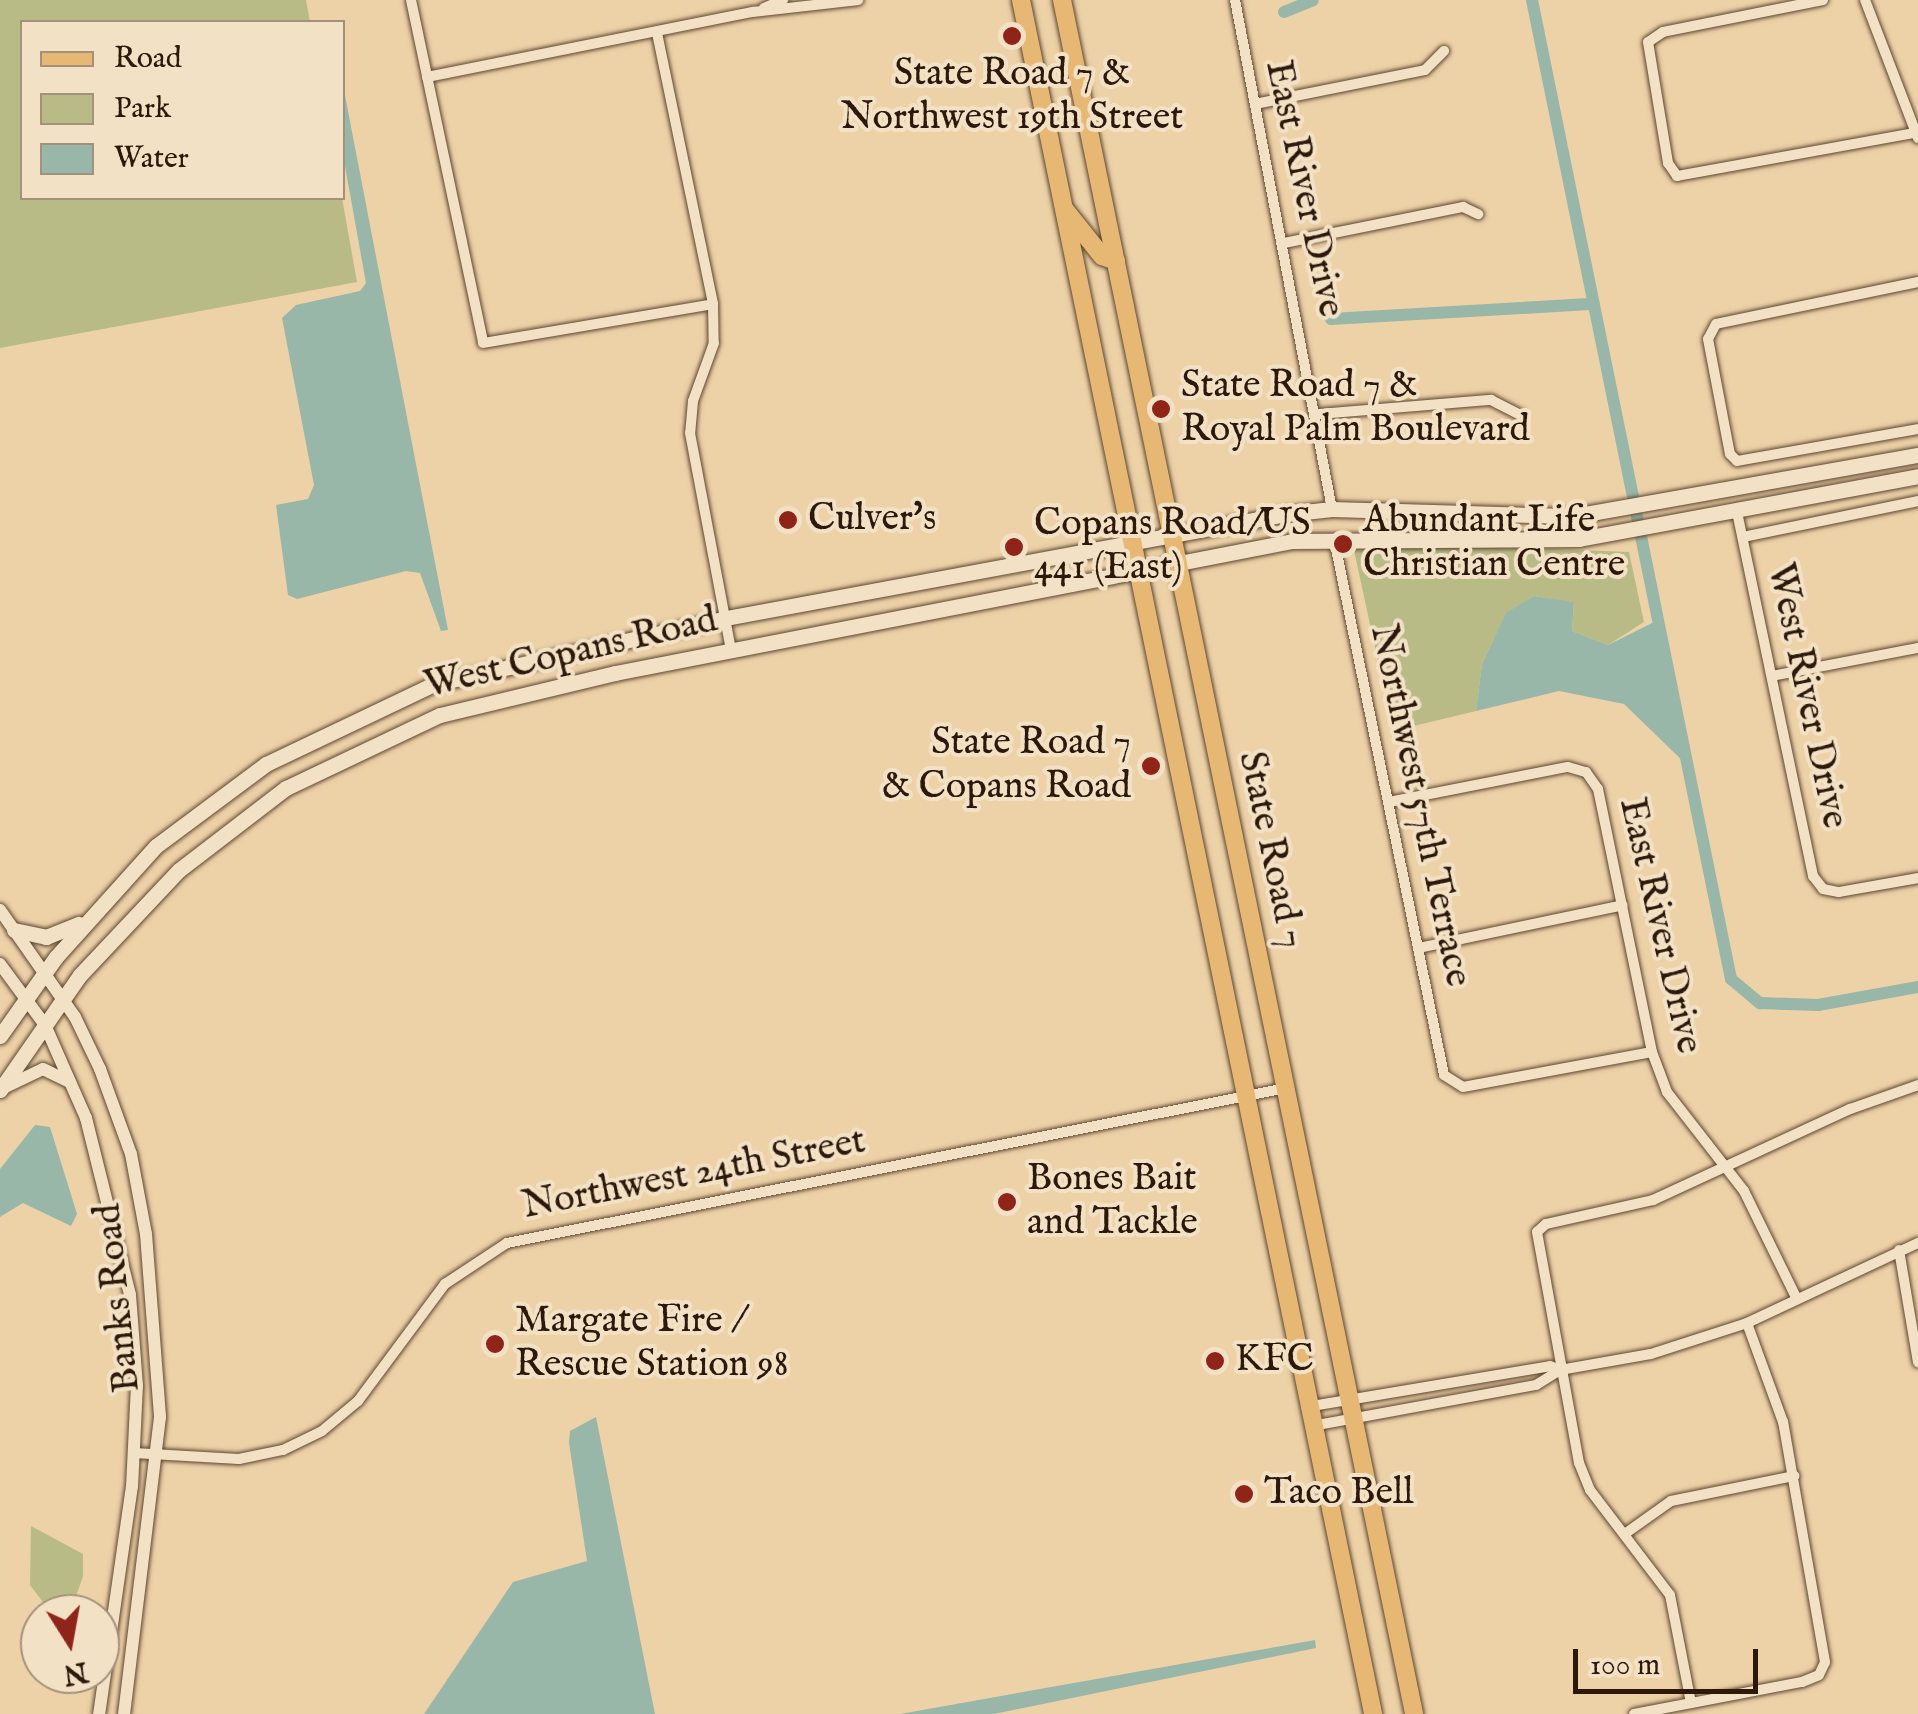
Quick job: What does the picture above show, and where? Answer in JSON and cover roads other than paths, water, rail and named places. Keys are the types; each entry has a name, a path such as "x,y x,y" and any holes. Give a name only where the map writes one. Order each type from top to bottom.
{"main road":[{"name":"State Road 7","path":"1021,0 1306,1407 1373,1714"},
{"name":"State Road 7","path":"1062,0 1414,1714"},
{"path":"1062,206 1102,256 1116,261"},
{"name":"West Copans Road","path":"0,1036 86,920 156,846 266,764 333,727 485,669 726,618 1172,534 1332,509 1508,518 1618,512 1918,455"},
{"name":"West Copans Road","path":"0,1090 45,1024 121,927 179,870 286,788 334,762 498,697 1177,561 1334,538 1463,543 1622,534 1918,476"},
{"path":"14,930 46,937 86,920"}],"street":[{"path":"411,0 483,343 713,304"},
{"path":"754,12 783,0"},
{"path":"427,77 754,12 858,0"},
{"name":"East River Drive","path":"1235,0 1319,414 1332,509"},
{"path":"1824,0 1663,32 1648,42 1665,146 1676,176 1917,134 1865,0"},
{"path":"657,33 713,304 714,343 693,400 690,432 732,649"},
{"path":"1254,104 1425,70 1444,51"},
{"path":"1284,243 1463,207 1478,214"},
{"path":"1918,282 1708,329 1730,454 1744,463 1918,429"},
{"path":"1319,414 1491,400 1520,415"},
{"path":"1743,536 1918,501"},
{"name":"West River Drive","path":"1738,512 1813,876 1824,889 1918,878"},
{"name":"Northwest 57th Terrace","path":"1334,538 1444,1075 1452,1084 1652,1052"},
{"path":"1772,676 1918,648"},
{"name":"East River Drive","path":"1388,802 1568,767 1586,772 1598,789 1652,1052 1667,1092 1727,1164 1796,1297"},
{"path":"1418,948 1622,905"},
{"name":"Banks Road","path":"0,910 64,999 112,1099 138,1187 158,1327 158,1455 124,1714"},
{"name":"Banks Road","path":"0,964 45,1024 72,1082 101,1162 125,1265 135,1340 134,1453 99,1714"},
{"path":"0,1090 44,1070 72,1082"},
{"path":"1692,1703 1670,1595 1590,1490 1579,1464 1537,1232 1546,1224 1652,1200 1727,1164 1918,1085"},
{"name":"Northwest 24th Street","path":"134,1453 239,1459 283,1450 322,1432 358,1401 445,1284 507,1243 1286,1088"},
{"path":"1306,1407 1351,1408 1536,1385 1560,1370 1651,1354 1747,1323 1918,1242"},
{"path":"1899,1250 1918,1362"},
{"path":"1634,1714 1819,1675 1826,1662 1820,1605 1794,1476 1747,1323"},
{"path":"1312,1426 1351,1408"},
{"path":"1626,1533 1672,1501 1794,1476"}],"water":[{"path":"345,95 448,630 441,631 420,573 406,571 297,599 288,595 276,505 308,499 314,485 282,318 296,305 360,291 366,283 345,166"},
{"path":"1534,596 1574,602 1572,631 1608,645 1658,620 1688,766 1624,704 1559,691 1476,711 1482,664 1506,613"},
{"path":"35,1125 50,1127 77,1214 71,1226 23,1203 0,1217 0,1169"},
{"path":"596,1417 655,1714 424,1714 513,1582 587,1561 569,1443 570,1431"},
{"path":"1315,1640 1316,1648 994,1714 900,1714"}],"waterway":[{"path":"1284,12 1313,0"},
{"path":"1532,0 1731,979 1760,1003 1818,1005 1918,987"},
{"path":"1331,319 1594,304"}],"place":[{"name":"State Road 7 & Northwest 19th Street","path":"1012,36"},
{"name":"State Road 7 & Royal Palm Boulevard","path":"1161,409"},
{"name":"Culver's","path":"788,520"},
{"name":"Abundant Life Christian Centre","path":"1343,544"},
{"name":"Copans Road/US 441 (East)","path":"1014,547"},
{"name":"State Road 7 & Copans Road","path":"1151,766"},
{"name":"Bones Bait and Tackle","path":"1007,1202"},
{"name":"Margate Fire / Rescue Station 98","path":"495,1344"},
{"name":"KFC","path":"1215,1361"},
{"name":"Taco Bell","path":"1244,1494"}]}
